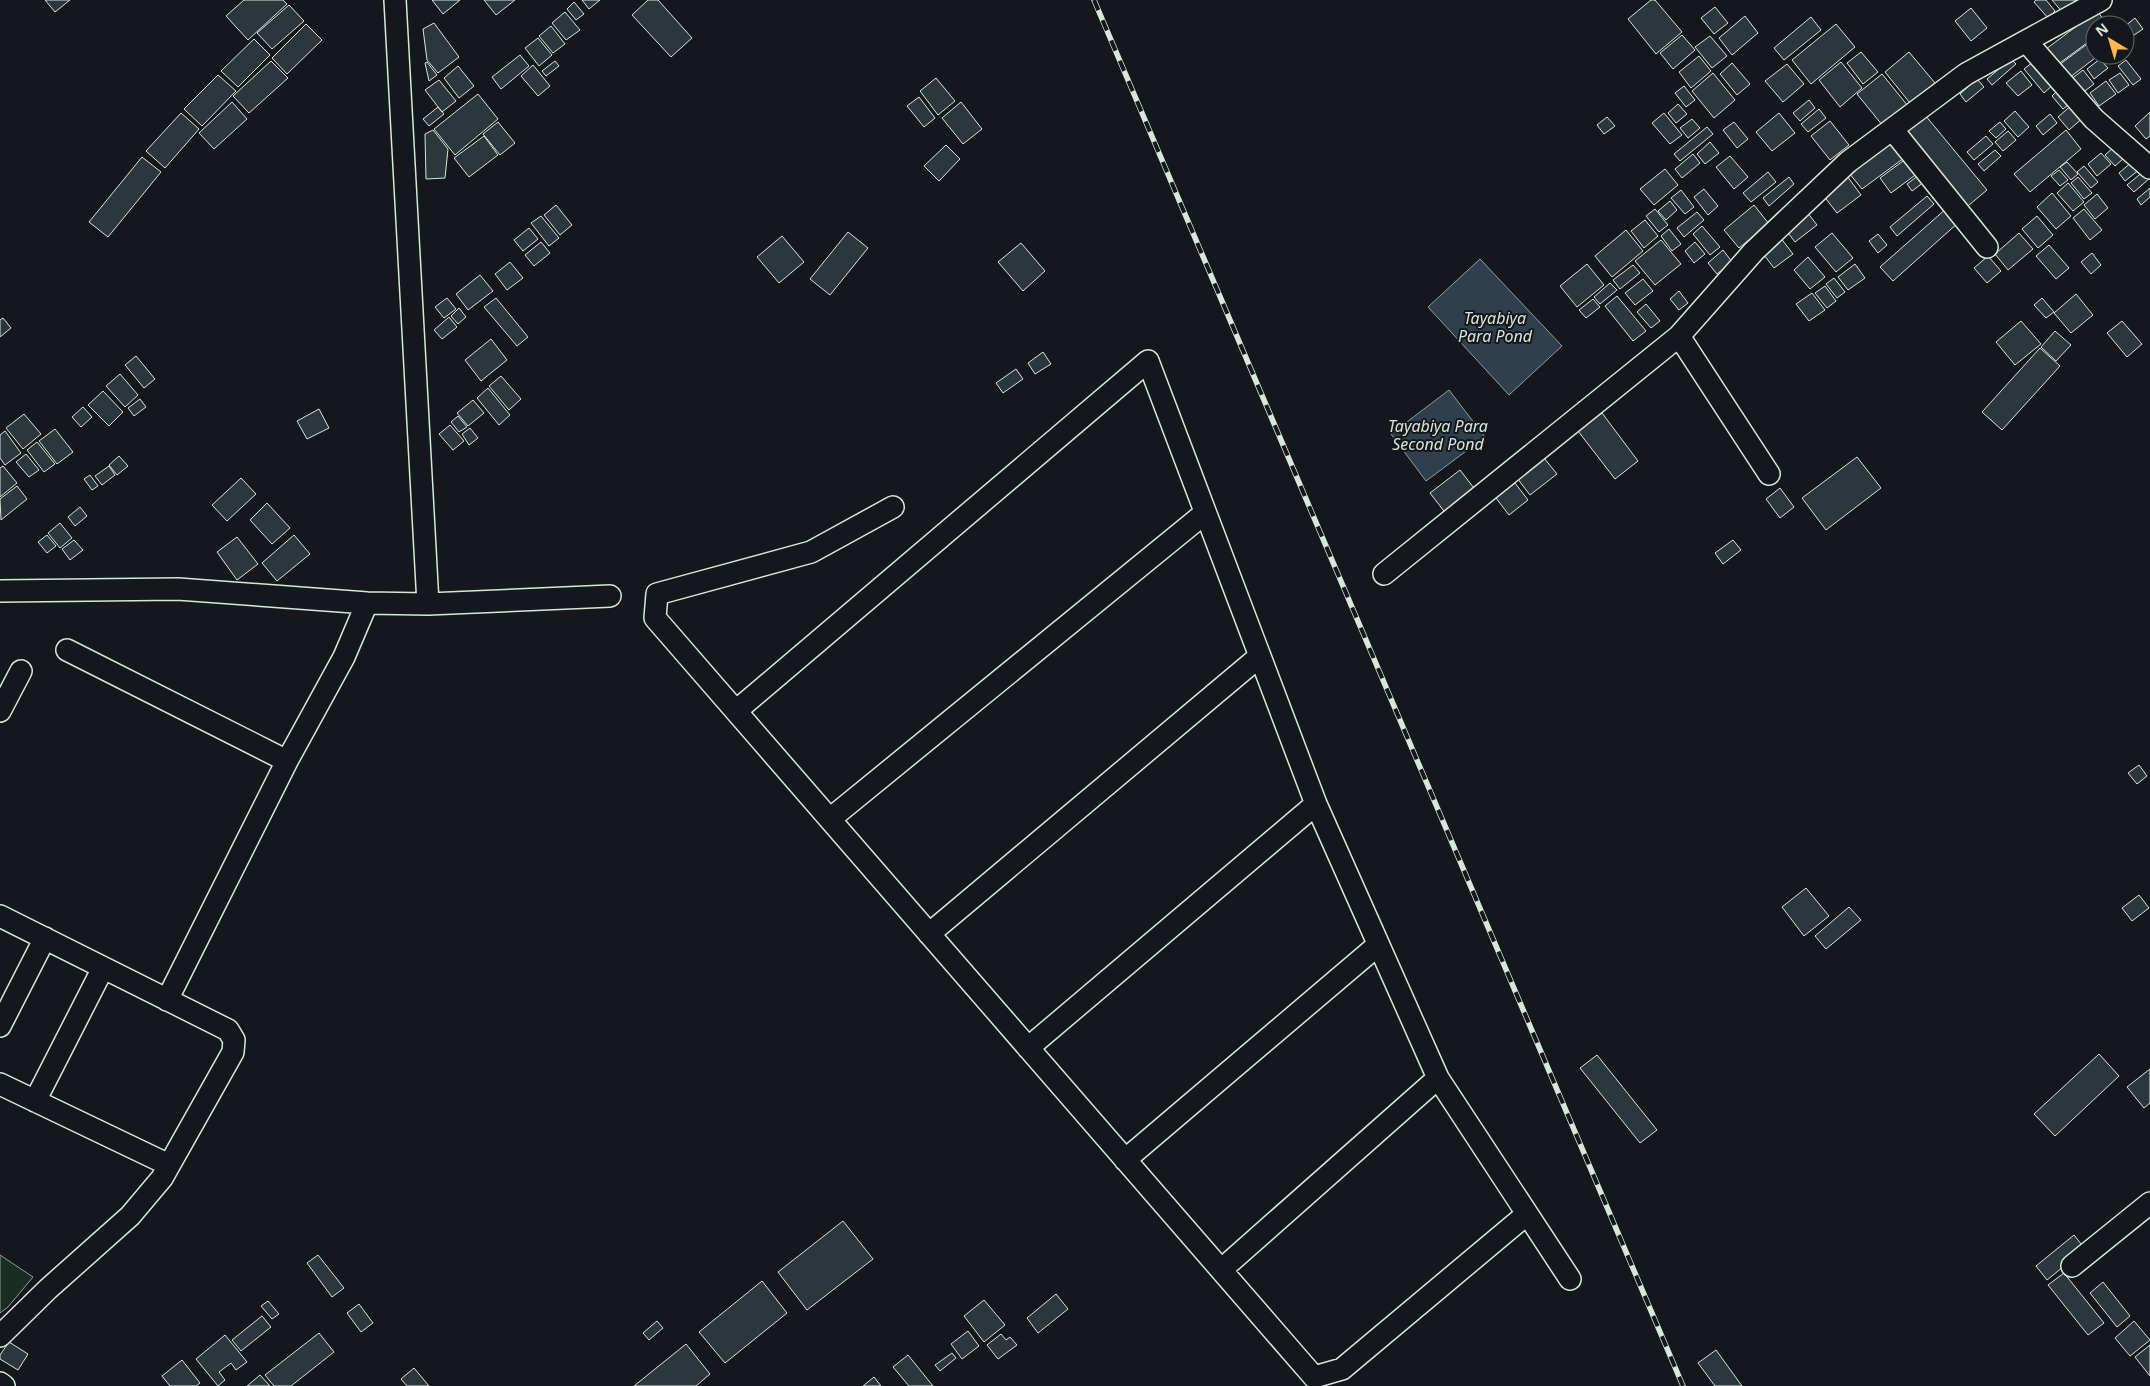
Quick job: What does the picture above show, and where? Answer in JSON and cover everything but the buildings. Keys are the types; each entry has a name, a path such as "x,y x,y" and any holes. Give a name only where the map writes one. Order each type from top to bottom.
{"street":[{"path":"394,0 428,604"},
{"path":"1384,574 1679,336 1754,251 1848,162 1966,74 2101,0"},
{"path":"2026,41 2094,119 2150,168"},
{"path":"1892,129 1987,247"},
{"path":"1679,336 1769,474"},
{"path":"736,711 1148,361 1316,804 1438,1078 1570,1278"},
{"path":"893,507 811,552 657,594 655,618 1314,1377 1342,1369 1527,1214"},
{"path":"830,819 1205,513"},
{"path":"0,591 178,589 367,603 428,604 610,596"},
{"path":"167,1000 287,762 344,657 367,603"},
{"path":"66,650 287,762"},
{"path":"929,934 1260,656"},
{"path":"0,711 21,671"},
{"path":"1028,1048 1316,804"},
{"path":"0,916 228,1030 234,1040 233,1052 162,1178 130,1216 48,1289 0,1336"},
{"path":"0,1026 45,938"},
{"path":"1125,1160 1378,946"},
{"path":"35,1101 103,968"},
{"path":"1221,1270 1438,1078"},
{"path":"0,1084 169,1165"},
{"path":"2072,1266 2150,1202"},
{"path":"0,1383 4,1386"}],"green space":[{"path":"0,1255 33,1277 8,1307 0,1313"}],"water":[{"name":"Tayabiya Para Pond","path":"1480,259 1562,346 1509,395 1428,307"},
{"name":"Tayabiya Para Second Pond","path":"1449,390 1485,437 1426,481 1391,434"}],"railway":[{"path":"1094,0 1683,1386"}]}
